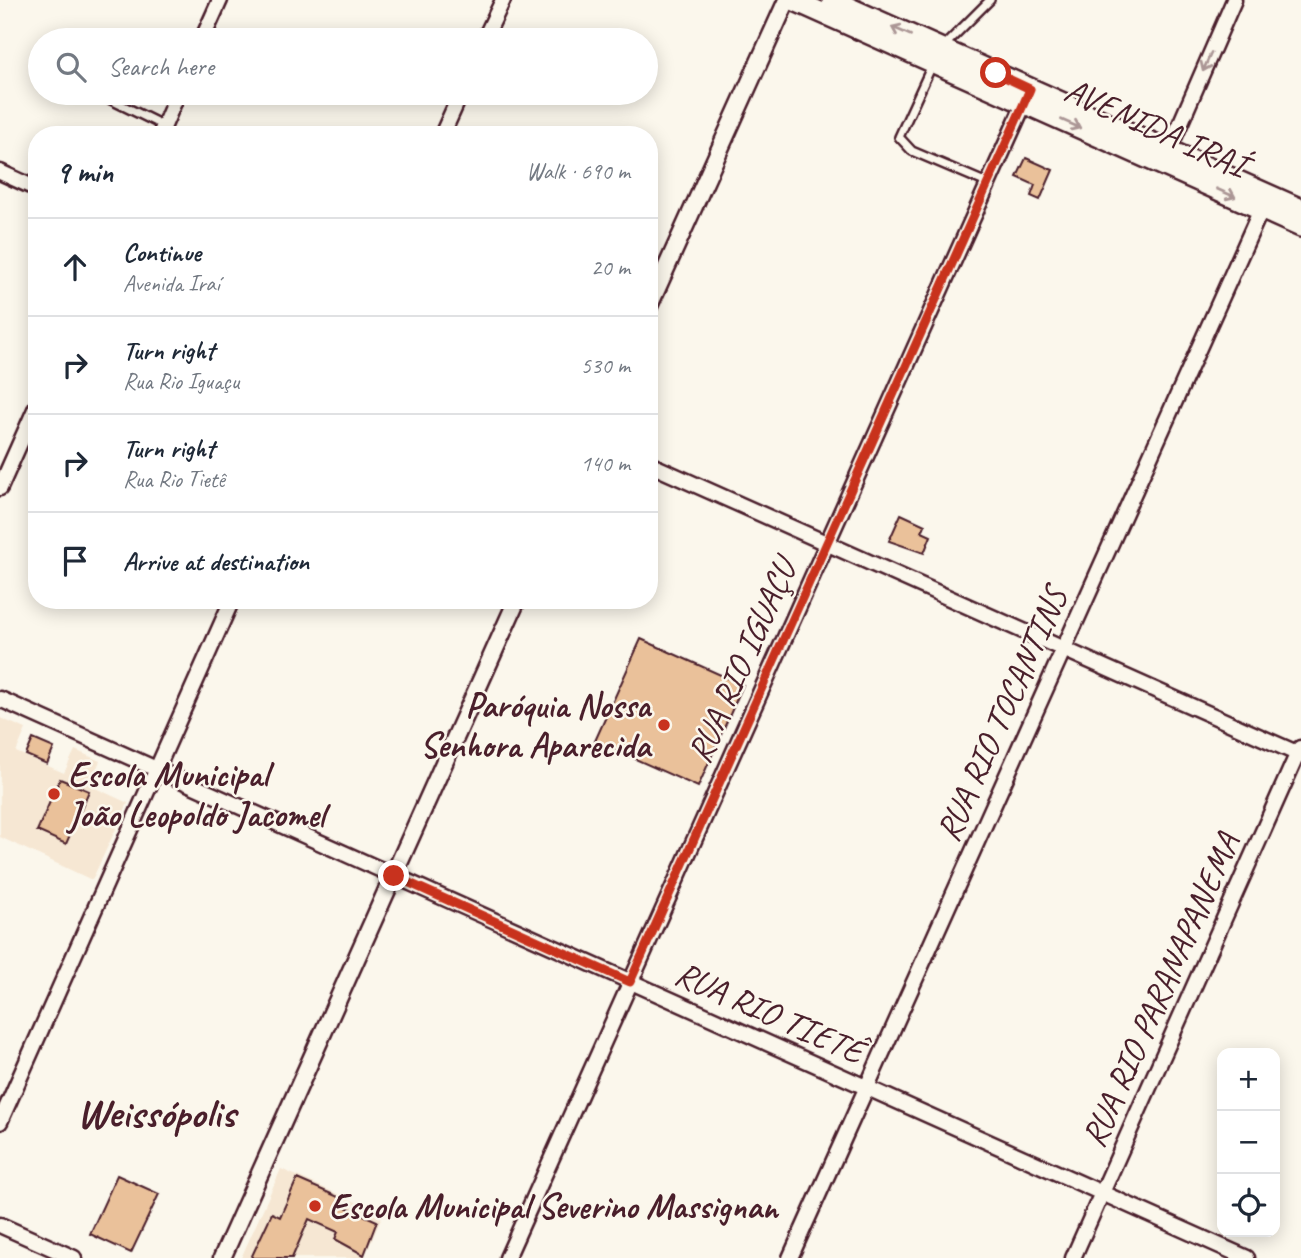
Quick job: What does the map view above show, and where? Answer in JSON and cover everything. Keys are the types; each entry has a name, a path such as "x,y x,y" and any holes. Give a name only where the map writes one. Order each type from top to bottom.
{"main road":[{"name":"AVENIDA IRAÍ","path":"793,0 815,5 937,56 1265,202 1301,227"},
{"name":"AVENIDA IRAÍ","path":"832,0 937,56"},
{"name":"AVENIDA IRAÍ","path":"1265,202 1301,209"}],"street":[{"path":"207,28 220,0"},
{"path":"490,28 503,0"},
{"path":"658,286 787,0"},
{"path":"1166,158 1234,0"},
{"name":"RUA RIO IGUAÇU","path":"507,1258 1027,96"},
{"path":"163,126 170,105"},
{"path":"446,126 456,105"},
{"path":"0,172 28,184"},
{"name":"RUA RIO TOCANTINS","path":"790,1258 1265,202"},
{"path":"0,488 28,425"},
{"path":"658,468 1300,752"},
{"path":"0,1122 228,609"},
{"path":"222,1258 513,609"},
{"name":"RUA RIO TIETÊ","path":"0,699 1247,1258"},
{"name":"RUA RIO PARANAPANEMA","path":"1073,1258 1300,752"},
{"path":"0,1225 74,1258"}],"lane":[{"path":"987,183 912,151 899,137 937,56 990,0"},
{"path":"118,105 155,126"}],"shaded area":[{"name":"Escola Municipal João Leopoldo Jacomel","path":"0,718 26,729 16,752 64,773 75,750 100,761 89,785 128,803 92,880 0,837"},
{"name":"Escola Municipal Severino Massignan","path":"281,1169 383,1214 364,1258 241,1258"}],"building":[{"path":"1026,158 1053,170 1040,200 1031,196 1035,185 1017,177"},
{"path":"901,514 925,525 922,532 931,536 924,553 889,541"},
{"name":"Paróquia Nossa Senhora Aparecida","path":"641,639 743,685 698,787 595,741"},
{"path":"33,739 54,748 47,764 26,755"},
{"path":"60,779 89,791 66,844 37,831"},
{"path":"117,1175 159,1194 131,1253 90,1234"},
{"path":"297,1179 343,1199 341,1205 377,1221 364,1255 335,1239 338,1232 309,1219 292,1258 251,1258 272,1213 280,1217"}],"place":[{"name":"Paróquia Nossa Senhora Aparecida","path":"664,725"},
{"name":"Escola Municipal João Leopoldo Jacomel","path":"54,794"},
{"name":"Escola Municipal Severino Massignan","path":"315,1206"}],"district":[{"name":"Weissópolis","path":"156,1112"}],"route":[{"path":"394,876 630,982 1030,89 996,73"}]}
